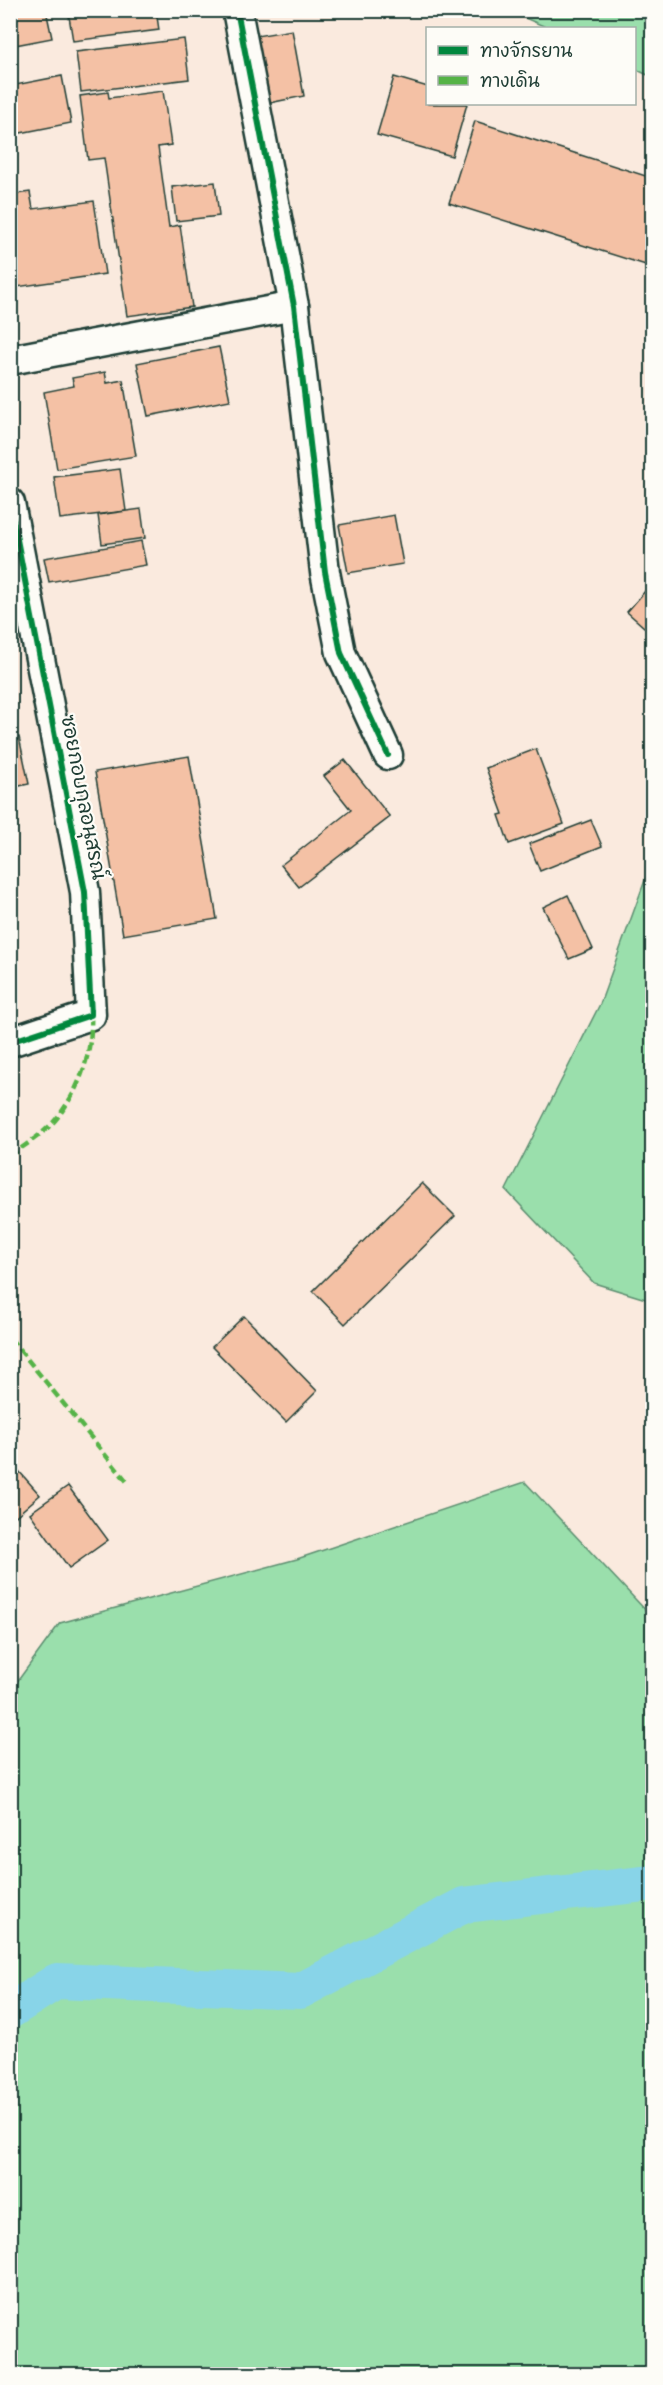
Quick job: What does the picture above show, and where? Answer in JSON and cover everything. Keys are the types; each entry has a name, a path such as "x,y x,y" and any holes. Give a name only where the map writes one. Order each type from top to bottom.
{"street":[{"path":"237,10 294,306 325,572 341,653 388,755"},
{"path":"10,360 294,306"},
{"name":"ซอยกอบกุลอนุสรณ์","path":"10,503 85,892 91,1015 10,1042"}],"green space":[{"path":"509,11 652,11 652,77 636,69 636,27 546,27"},
{"path":"652,861 652,1301 594,1283 506,1190 600,1004"},
{"path":"525,1482 652,1617 652,2374 11,2374 11,1690 60,1623 297,1559"}],"building":[{"path":"10,10 46,10 52,38 10,46"},
{"path":"68,10 156,10 159,30 73,41"},
{"path":"292,30 304,96 269,103 256,36"},
{"path":"184,39 189,79 81,92 76,52"},
{"path":"62,76 71,123 10,135 10,86"},
{"path":"394,77 426,86 426,105 467,105 452,156 377,135"},
{"path":"163,91 171,145 158,147 169,227 180,225 192,307 127,316 104,158 88,160 80,96 108,92 109,98"},
{"path":"475,121 652,178 652,267 449,203"},
{"path":"215,182 219,216 176,221 172,187"},
{"path":"30,192 33,209 94,201 105,274 10,288 10,195"},
{"path":"219,347 230,400 148,416 137,363"},
{"path":"105,372 107,383 123,380 136,456 57,469 44,392 74,386 72,378"},
{"path":"120,469 126,511 60,519 54,477"},
{"path":"141,509 145,538 102,544 98,515"},
{"path":"394,515 403,564 348,573 339,525"},
{"path":"141,541 146,565 49,582 44,558"},
{"path":"652,583 652,634 627,612"},
{"path":"19,737 29,784 10,788 10,738"},
{"path":"536,749 564,824 509,844 499,815 503,814 486,768"},
{"path":"189,756 217,919 123,935 95,772"},
{"path":"345,760 390,817 299,887 281,865 351,810 324,776"},
{"path":"591,820 602,846 540,871 529,844"},
{"path":"568,895 593,949 569,959 543,907"},
{"path":"422,1183 455,1216 345,1324 313,1291"},
{"path":"244,1316 317,1391 286,1422 212,1347"},
{"path":"10,1461 40,1495 10,1521"},
{"path":"68,1486 108,1540 69,1568 30,1513"}],"waterway":[{"path":"10,2011 57,1981 300,1991 464,1905 652,1883"}],"marked path":[{"path":"10,1156 52,1123 72,1095 87,1056 91,1015"},
{"path":"10,1338 129,1484"}],"cycle path":[{"path":"237,10 294,306 325,572 341,653 388,755"},
{"path":"10,503 85,892 91,1015 10,1042"}]}
